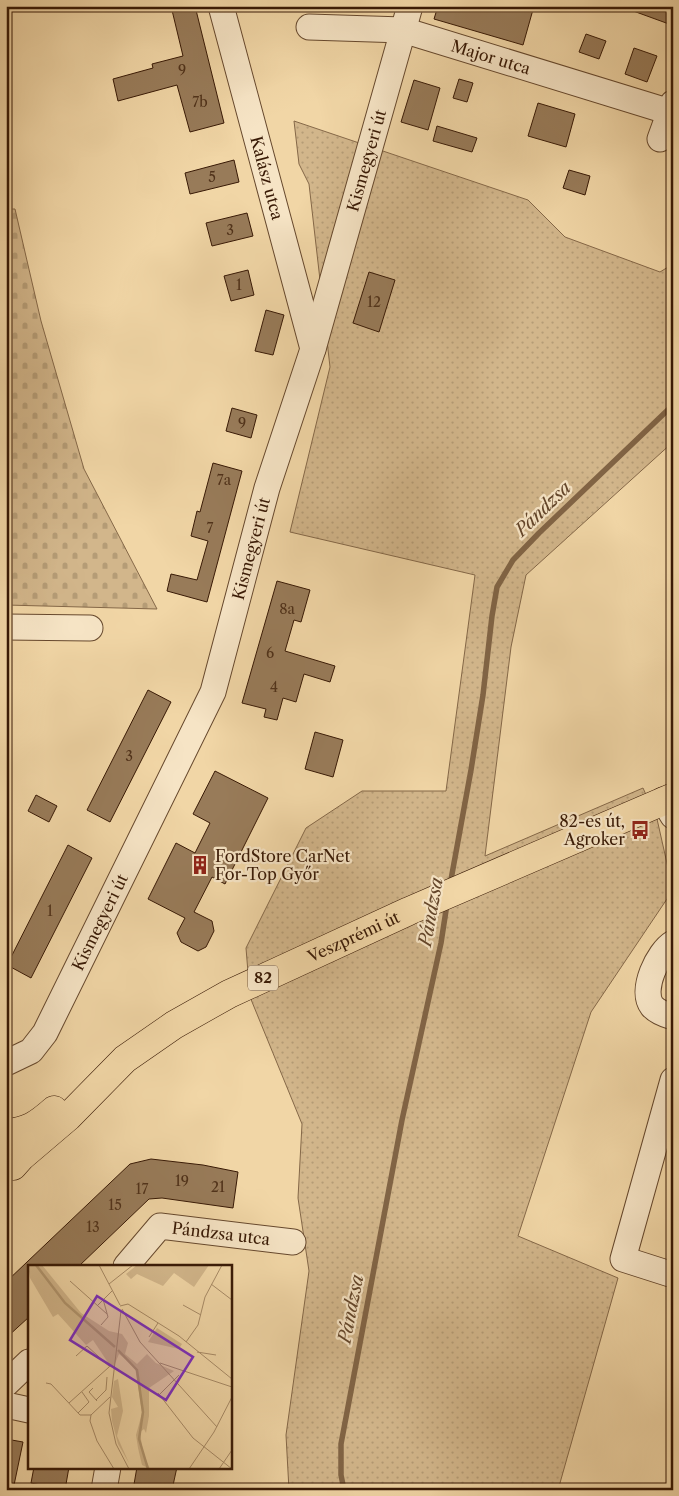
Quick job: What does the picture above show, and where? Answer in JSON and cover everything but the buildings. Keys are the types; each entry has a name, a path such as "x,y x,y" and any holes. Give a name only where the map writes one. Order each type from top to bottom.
{"main road":[{"name":"Veszprémi út","path":"8,1163 21,1157 68,1117 126,1059 174,1025 229,994 409,911 670,805"},
{"name":"Veszprémi út","path":"6,1132 26,1130 34,1126 102,1069 126,1059"}],"street":[{"name":"Kalász utca","path":"221,6 313,349"},
{"name":"Kismegyeri út","path":"10,1064 31,1051 45,1033 212,692 267,488 313,349 410,6"},
{"name":"Major utca","path":"309,27 403,30 671,108 660,139"},
{"path":"6,627 90,628"},
{"path":"673,943 666,948 658,959 648,992 652,1006 659,1012 673,1018"},
{"path":"673,1080 623,1260 673,1275"},
{"name":"Pándzsa utca","path":"131,1264 160,1226 293,1242"},
{"path":"6,1384 28,1363"},
{"path":"6,1405 28,1410"},
{"path":"104,1490 108,1468"}],"green space":[{"path":"294,121 528,200 565,237 660,272 673,264 673,442 526,575 511,647 485,856 643,788 657,819 673,890 591,1012 518,1236 618,1278 558,1490 289,1490 286,1435 309,1271 298,1198 302,1124 250,997 246,948 306,828 362,791 446,791 475,575 290,532 330,367 309,184 299,164"},
{"path":"6,209 15,209 41,321 84,469 157,609 6,605"}],"waterway":[{"name":"Pándzsa","path":"450,885 483,695 497,587 513,560 539,533 673,405"},
{"name":"Pándzsa","path":"344,1490 341,1475 341,1444 402,1120 441,943 447,904"}],"place":[{"name":"82-es út, Agroker","path":"640,830"},
{"name":"FordStore CarNet For-Top Győr","path":"200,865"}]}
